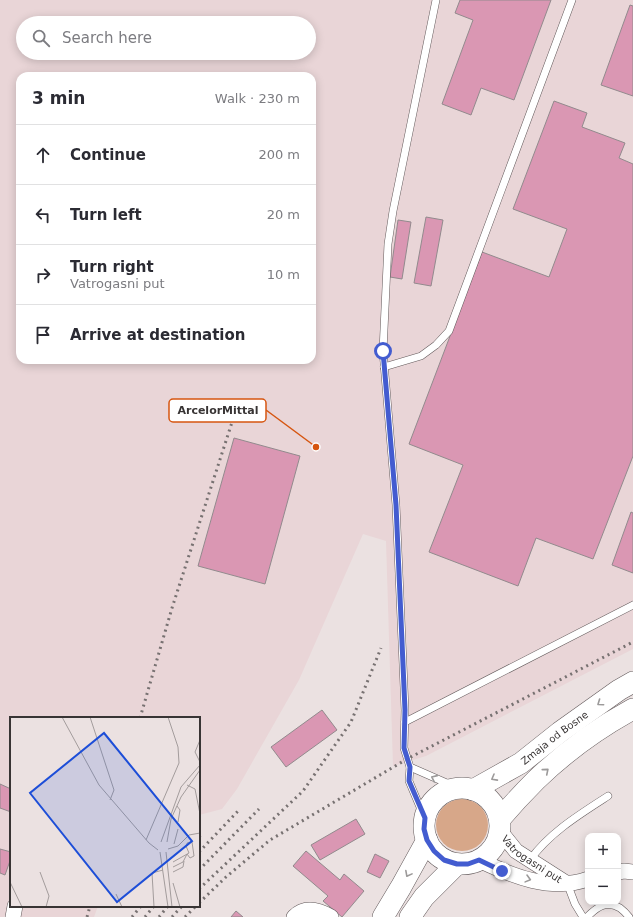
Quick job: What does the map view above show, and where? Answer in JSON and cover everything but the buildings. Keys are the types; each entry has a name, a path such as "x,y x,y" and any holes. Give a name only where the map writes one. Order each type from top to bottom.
{"main road":[{"name":"Zmaja od Bosne","path":"466,789 521,764 560,732 619,690 633,682"},
{"name":"Zmaja od Bosne","path":"500,825 536,780 572,749 617,718 633,709"},
{"path":"466,789 483,794 490,801 496,809 500,825 496,843 489,853 479,860 468,864 457,864 444,860 434,851 427,840 424,829 425,818 433,802 444,793 466,789"},
{"path":"383,917 427,840"},
{"path":"410,917 424,897 457,864"}],"street":[{"name":"Vatrogasni put","path":"500,825 516,851 567,883"},
{"name":"Vatrogasni put","path":"479,860 502,871 540,883 567,883 585,880"},
{"path":"621,872 633,872"},
{"path":"13,917 15,907"},
{"path":"294,917 305,910 313,910 323,912 331,917"}],"lane":[{"path":"425,818 409,781 410,767 404,748 405,722 396,505 383,351 388,244 393,211 436,0"},
{"path":"384,367 421,356 436,345 449,331 572,0"},
{"path":"405,722 633,605"},
{"path":"410,767 466,789"},
{"path":"530,860 535,852 555,834 576,817 608,796"},
{"path":"567,883 575,904 583,917"},
{"path":"587,917 593,910 604,904 613,904 626,913 629,917"}],"shaded area":[{"path":"0,0 633,0 633,649 426,756 393,766 386,541 363,534 299,680 237,789 222,809 200,815 200,717 10,717 10,907 98,907 94,917 0,917"},
{"path":"462,799 472,801 480,807 486,815 488,825 486,835 480,843 472,849 462,851 452,849 444,843 438,835 436,825 438,815 444,807 452,801"}],"railway":[{"path":"140,717 172,608 235,413"},
{"path":"200,902 226,877 270,840 407,759 633,642"},
{"path":"200,888 303,791 351,722 381,648"},
{"path":"200,869 259,809"},
{"path":"200,851 239,810"},
{"path":"87,917 90,907"},
{"path":"132,917 140,907"},
{"path":"145,917 153,907"},
{"path":"159,917 167,907"},
{"path":"172,917 181,907"},
{"path":"185,917 195,907"}],"place":[{"name":"ArcelorMittal","path":"316,447"}],"route":[{"path":"383,351 396,505 405,710 404,748 410,767 409,781 425,818 424,829 427,840 434,851 444,860 457,864 468,864 479,860 502,871"}]}
